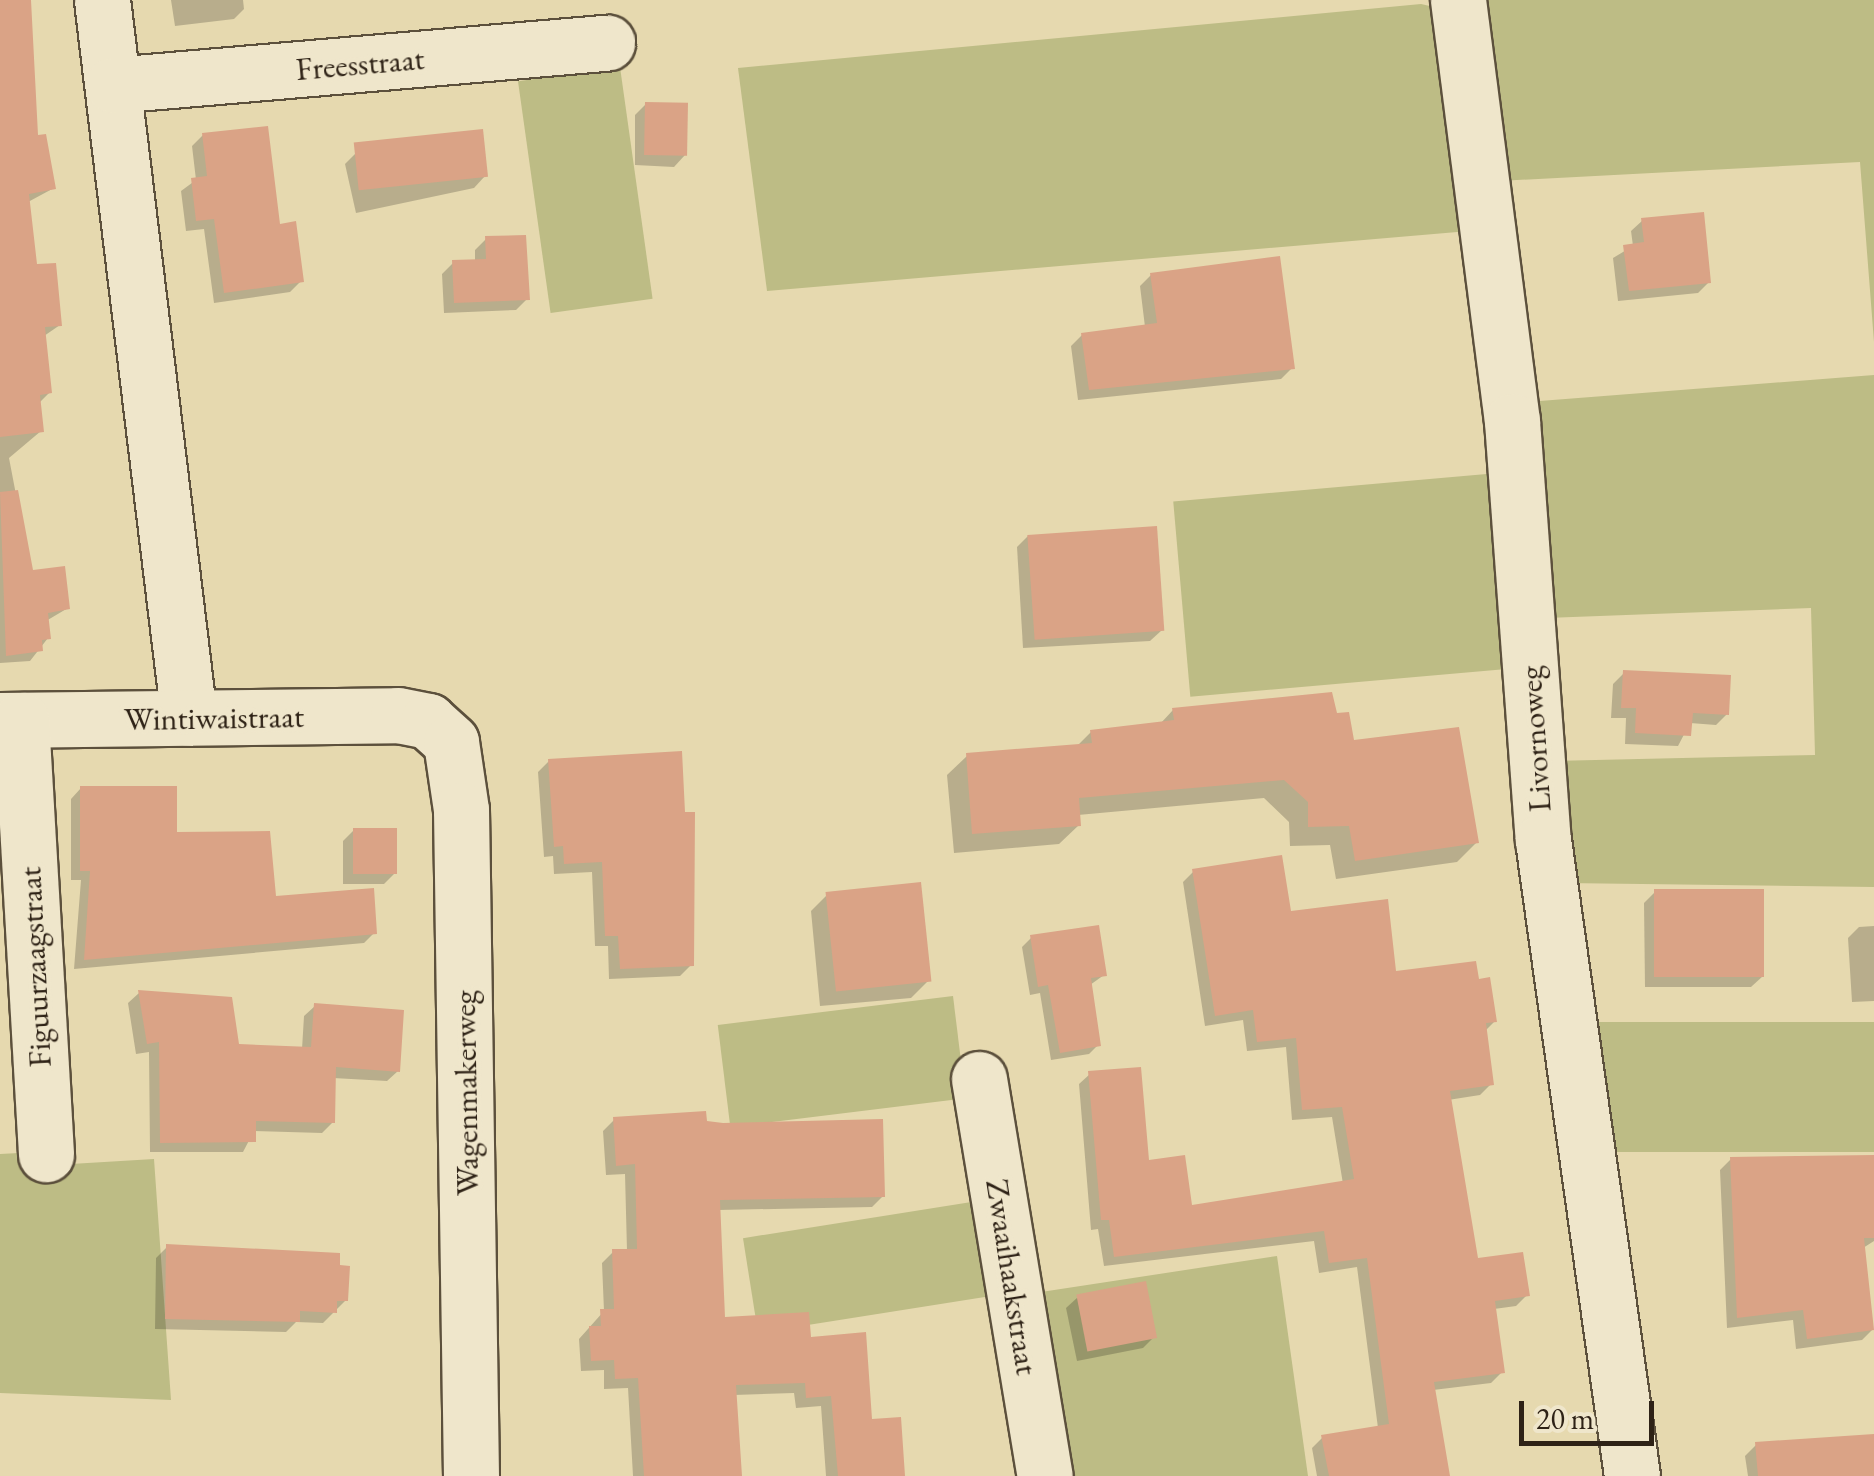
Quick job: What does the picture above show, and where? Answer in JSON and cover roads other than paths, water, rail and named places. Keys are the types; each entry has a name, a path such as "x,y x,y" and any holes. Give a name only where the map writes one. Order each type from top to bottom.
{"street":[{"path":"102,0 190,718"},
{"name":"Livornoweg","path":"1458,0 1512,421 1542,840 1632,1476"},
{"name":"Freesstraat","path":"113,85 608,43"},
{"name":"Wintiwaistraat","path":"11,720 398,715 428,721"},
{"name":"Figuurzaagstraat","path":"11,720 46,1154"},
{"name":"Wagenmakerweg","path":"428,721 451,742 461,810 471,1476"},
{"name":"Zwaaihaakstraat","path":"979,1079 1045,1476"}]}
